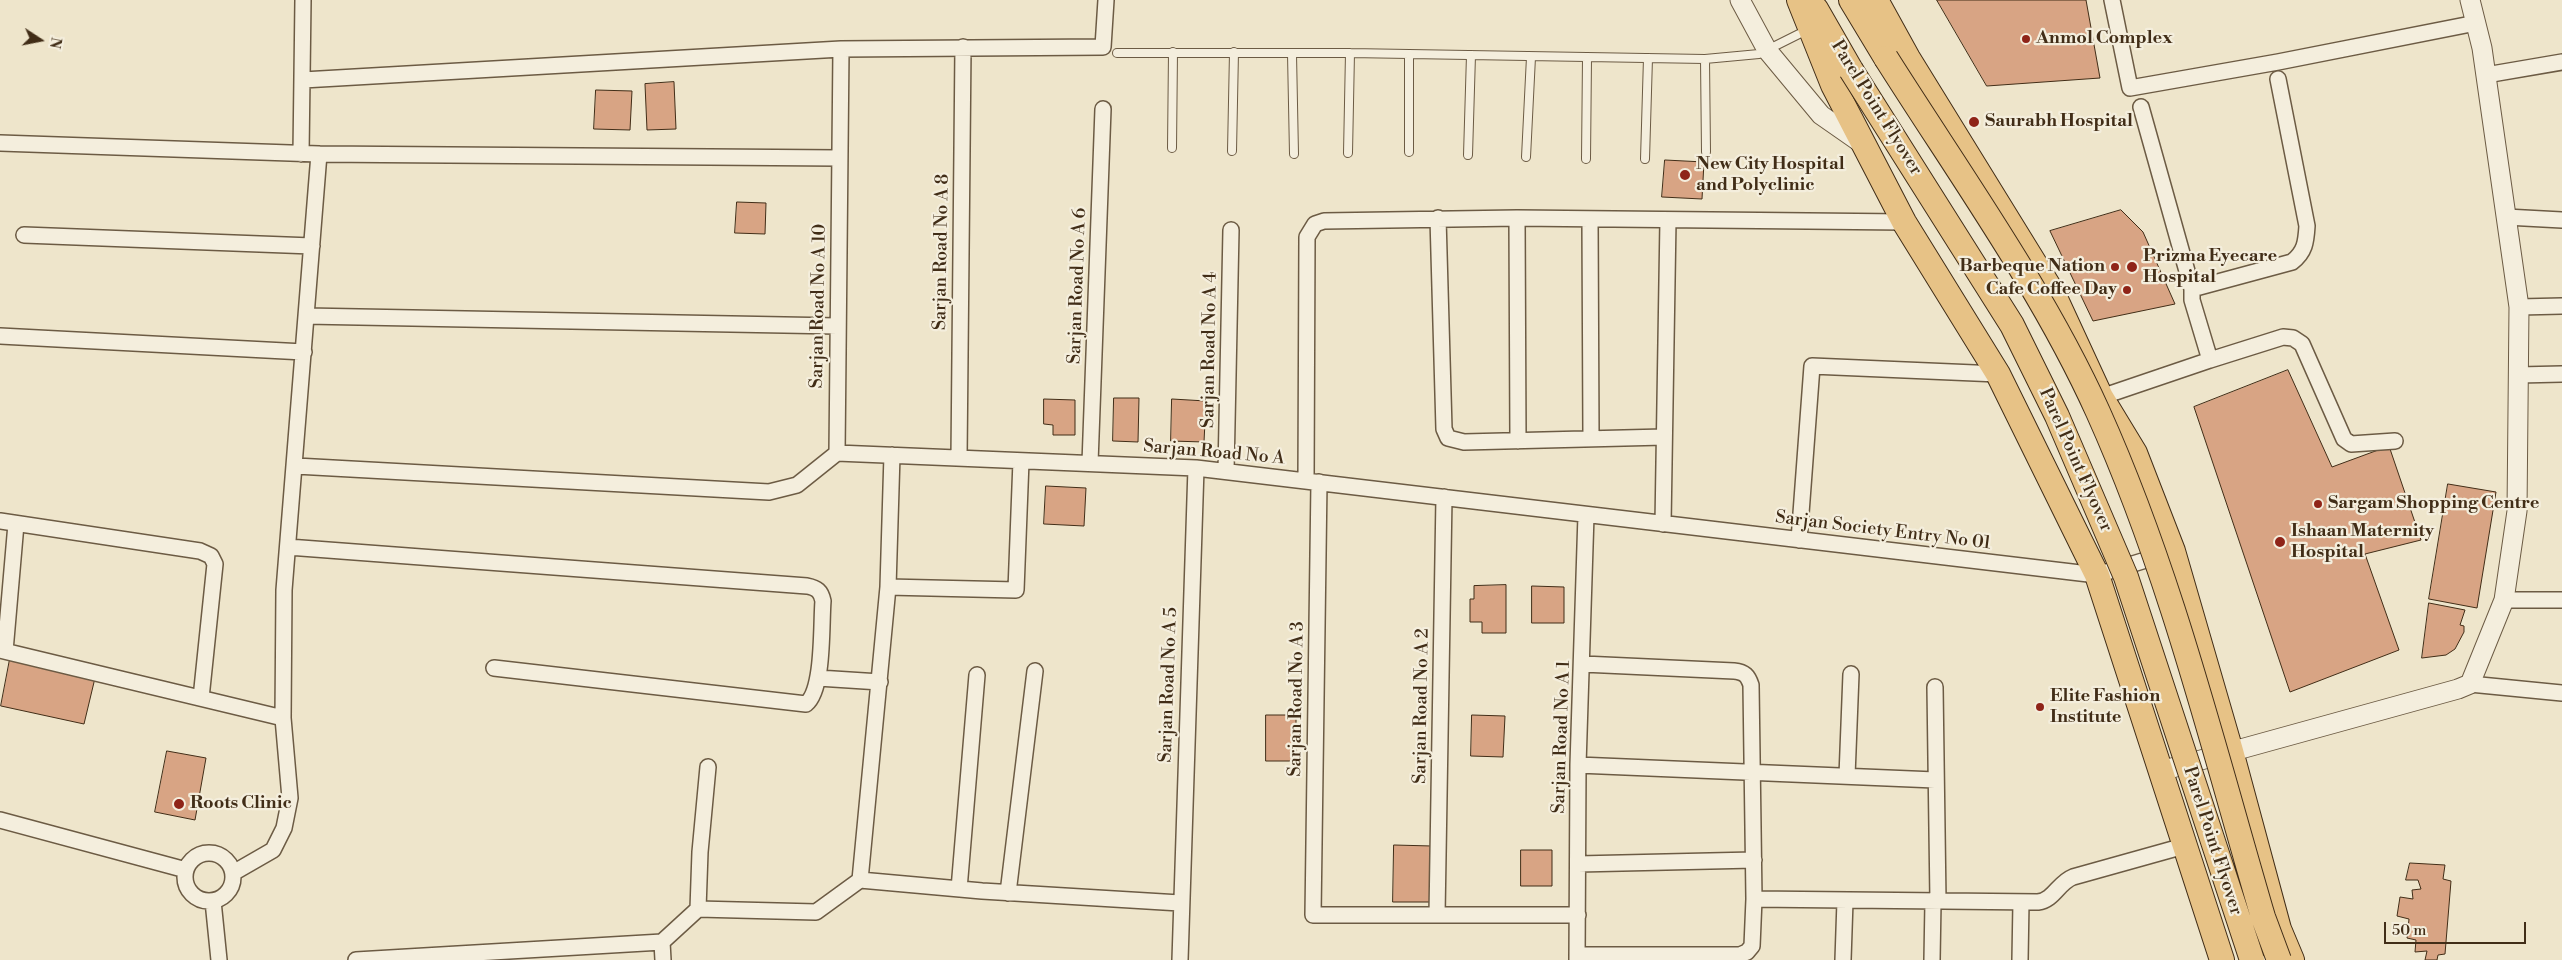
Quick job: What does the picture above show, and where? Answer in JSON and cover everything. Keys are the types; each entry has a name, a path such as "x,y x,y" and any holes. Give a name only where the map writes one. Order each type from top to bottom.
{"main road":[{"path":"1799,0 1833,85 1904,222 1998,374 2097,575 2222,960"},
{"name":"Parel Point Flyover","path":"1811,0 1851,70 2012,325 2057,416 2126,577 2252,960"},
{"name":"Parel Point Flyover","path":"1851,0 2042,305 2098,412 2162,572 2263,917 2279,960"},
{"path":"1876,0 1908,58 2053,293 2101,397 2135,453 2173,551 2231,751 2279,929 2292,960"}],"street":[{"path":"301,154 303,0"},
{"path":"303,80 841,50 963,47 1103,47 1106,0"},
{"path":"1740,0 1767,50 1821,115 1865,146"},
{"path":"2112,0 2130,88 2278,62 2476,23"},
{"path":"2470,0 2486,75 2519,307 2516,511 2504,600 2470,684"},
{"name":"Sarjan Road No A 8","path":"959,458 963,47"},
{"name":"Sarjan Road No A 10","path":"837,453 841,50"},
{"path":"2486,75 2562,62"},
{"path":"2192,289 2292,262 2301,255 2306,243 2306,226 2278,79"},
{"path":"2141,107 2192,289 2192,300 2210,360"},
{"name":"Sarjan Road No A 6","path":"1090,463 1103,109"},
{"path":"0,143 301,154 839,158"},
{"path":"234,873 273,850 284,828 290,798 283,718 284,590 296,466 319,154"},
{"path":"2506,216 2562,220"},
{"path":"1664,437 1458,442 1445,434 1438,218 1904,222"},
{"name":"Sarjan Road No A 3","path":"1437,915 1313,915 1313,482 1307,237 1315,224 1324,221 1438,218"},
{"path":"1517,218 1518,441"},
{"path":"1590,220 1591,438"},
{"path":"1663,524 1668,220"},
{"name":"Sarjan Road No A 4","path":"1226,471 1231,230"},
{"path":"24,235 312,246"},
{"path":"2519,307 2562,306"},
{"path":"306,316 837,326"},
{"path":"0,336 304,352"},
{"path":"2101,397 2210,360 2283,338 2293,338 2302,344 2344,439 2351,444 2395,442"},
{"path":"1799,540 1812,366 1998,374"},
{"path":"2518,375 2562,374"},
{"path":"296,466 769,492 797,485 837,453"},
{"name":"Sarjan Road No A","path":"837,453 1196,468 1586,515"},
{"path":"860,880 888,587 892,455"},
{"path":"888,587 1016,590 1021,460"},
{"name":"Sarjan Road No A 5","path":"1180,960 1180,903 1196,468"},
{"name":"Sarjan Road No A 2","path":"1437,915 1444,497"},
{"name":"Sarjan Society Entry No 01","path":"1586,515 2097,575 2173,551"},
{"name":"Sarjan Road No A 1","path":"1577,957 1578,765 1583,664 1586,515"},
{"path":"0,521 200,551 211,556 215,564 201,698"},
{"path":"16,524 2,650 283,718"},
{"path":"288,547 807,586 816,588 821,594 823,602 818,678 812,699 806,704 798,705 494,668"},
{"path":"2504,600 2562,600"},
{"path":"1577,957 1740,955 1747,952 1752,946 1754,899 1751,685 1748,676 1742,672 1583,664"},
{"path":"1008,893 1035,671"},
{"path":"1847,776 1851,674"},
{"path":"959,890 977,675"},
{"path":"818,678 880,682"},
{"path":"2160,771 2458,689 2470,684 2562,693"},
{"path":"1932,960 1935,901 1935,687"},
{"path":"1578,765 1935,780"},
{"path":"698,909 700,852 708,767"},
{"path":"0,820 186,870"},
{"path":"1754,899 2045,901 2061,883 2073,877 2184,846"},
{"path":"212,852 226,859 234,873 231,888 226,894 213,901 205,900 192,893 185,878 186,870 196,856 212,852"},
{"path":"1578,864 1754,860"},
{"path":"356,960 662,942 698,909 816,912 860,880 959,890 1180,903"},
{"path":"213,901 219,960"},
{"path":"1843,960 1845,901"},
{"path":"2020,960 2021,902"},
{"path":"1437,915 1578,915"},
{"path":"662,942 663,960"}],"lane":[{"path":"1117,52 1350,53 1705,59 1759,54 1811,28"},
{"path":"1172,148 1173,52"},
{"path":"1232,151 1234,52"},
{"path":"1348,153 1350,53"},
{"path":"1292,54 1294,154"},
{"path":"1409,152 1410,54"},
{"path":"1468,155 1471,56"},
{"path":"1526,157 1531,56"},
{"path":"1586,159 1587,58"},
{"path":"1645,159 1648,58"},
{"path":"1705,59 1706,152"}],"building":[{"name":"Anmol Complex","path":"1937,0 2086,0 2100,78 1987,86"},
{"path":"674,82 676,129 647,130 645,84"},
{"path":"596,90 632,91 630,130 594,129"},
{"path":"1665,160 1704,162 1702,199 1662,197"},
{"path":"737,202 766,203 765,234 735,233"},
{"path":"2121,210 2143,232 2175,304 2093,321 2050,231"},
{"name":"Sargam Shopping Centre","path":"2288,370 2332,467 2389,446 2421,540 2365,554 2399,650 2290,692 2194,407"},
{"path":"1114,398 1139,398 1138,442 1113,441"},
{"path":"1044,399 1075,400 1075,435 1053,435 1053,425 1044,424"},
{"path":"1172,399 1206,401 1204,442 1171,441"},
{"path":"2448,484 2496,492 2477,608 2429,599"},
{"path":"1046,486 1086,488 1084,526 1044,524"},
{"path":"1506,585 1506,633 1482,633 1482,622 1470,622 1470,599 1474,599 1474,586"},
{"path":"1532,586 1564,587 1564,623 1532,623"},
{"path":"2429,603 2465,610 2460,625 2464,626 2464,632 2455,649 2446,655 2422,658"},
{"path":"10,659 95,678 84,724 1,706"},
{"path":"1266,715 1296,715 1296,761 1266,761"},
{"path":"1472,715 1505,716 1503,757 1471,756"},
{"path":"167,751 206,758 195,820 155,812"},
{"path":"1394,845 1432,846 1431,902 1393,902"},
{"path":"1521,850 1552,850 1552,886 1521,886"},
{"path":"2410,863 2445,865 2443,879 2451,881 2445,954 2438,955 2437,960 2425,960 2427,951 2415,952 2416,940 2407,938 2409,919 2397,916 2400,897 2413,899 2412,890 2421,889 2418,880 2406,880"}],"place":[{"name":"Anmol Complex","path":"2026,39"},
{"name":"Saurabh Hospital","path":"1974,122"},
{"name":"New City Hospital and Polyclinic","path":"1685,175"},
{"name":"Barbeque Nation","path":"2115,267"},
{"name":"Prizma Eyecare Hospital","path":"2132,267"},
{"name":"Cafe Coffee Day","path":"2127,290"},
{"name":"Sargam Shopping Centre","path":"2318,504"},
{"name":"Ishaan Maternity Hospital","path":"2280,542"},
{"name":"Elite Fashion Institute","path":"2040,707"},
{"name":"Roots Clinic","path":"179,804"}]}
